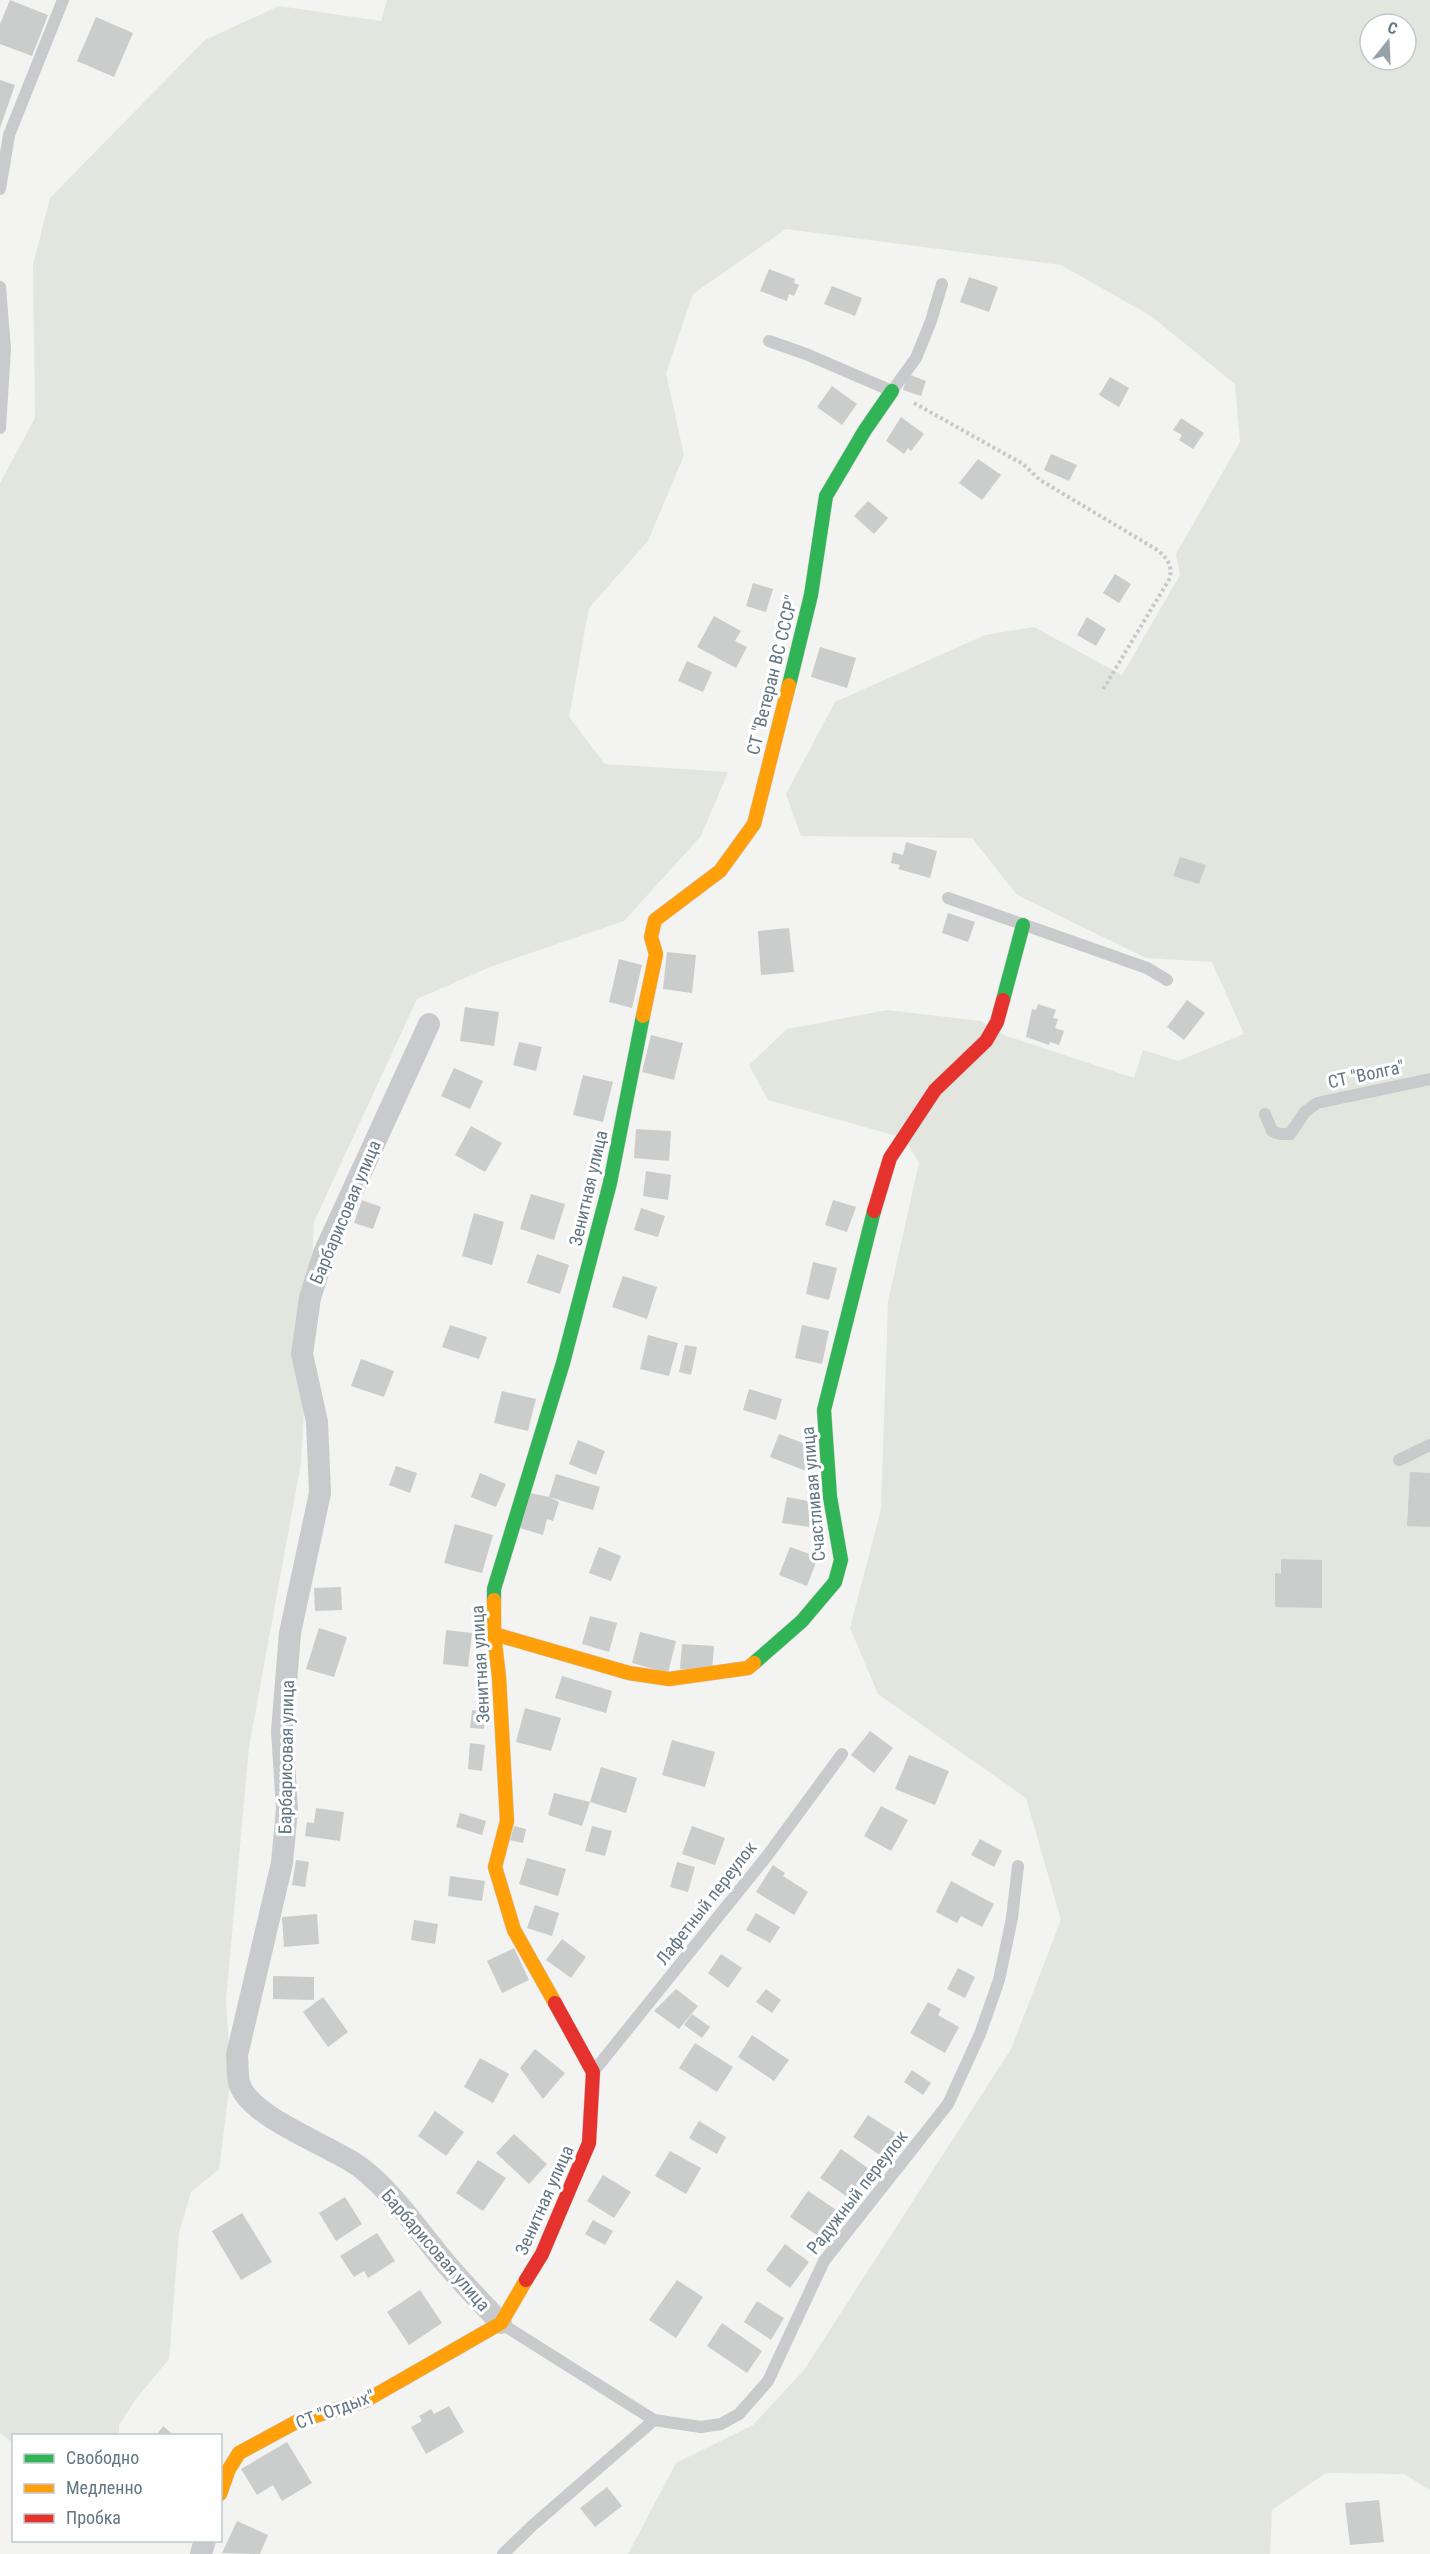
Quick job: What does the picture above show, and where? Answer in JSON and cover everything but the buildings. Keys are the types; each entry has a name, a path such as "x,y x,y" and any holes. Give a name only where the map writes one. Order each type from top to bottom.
{"street":[{"name":"СТ \"Ветеран ВС СССР\"","path":"651,942 651,929 655,920 720,871 754,824 811,595 826,496 865,430 892,391"},
{"name":"Счастливая улица","path":"494,1634 629,1673 669,1679 748,1668 802,1621 835,1582 841,1560 830,1497 824,1410 873,1214 890,1158 935,1090 986,1041 997,1022 1023,925"},
{"name":"Зенитная улица","path":"501,2324 542,2254 590,2143 593,2072 514,1930 495,1867 507,1821 499,1677 494,1634 494,1589 563,1363 610,1183 656,954 651,942"},
{"name":"Барбарисовая улица","path":"429,1024 324,1253 310,1298 302,1354 317,1422 320,1493 290,1633 282,1731 287,1809 282,1863 237,2055 239,2083 249,2102 360,2167 400,2204 448,2265 501,2324"},
{"name":"СТ \"Отдых\"","path":"222,2488 229,2469 239,2453 298,2421 365,2401 501,2324"}],"lane":[{"path":"0,189 9,135 63,0"},
{"path":"769,341 806,354 892,391 916,358 931,321 942,284"},
{"path":"0,287 5,349 0,428"},
{"path":"948,898 1147,968 1167,980"},
{"name":"СТ \"Волга\"","path":"1266,1114 1272,1131 1290,1134 1305,1112 1317,1103 1430,1079"},
{"path":"1399,1460 1430,1445"},
{"name":"Лафетный переулок","path":"593,2072 767,1856 842,1754"},
{"name":"Радужный переулок","path":"501,2324 654,2420 701,2427 721,2424 739,2414 768,2381 824,2261 948,2104 980,2034 999,1980 1012,1918 1017,1866"},
{"path":"503,2554 654,2420"}],"path":[{"path":"892,391 948,420 1023,464 1040,480 1159,551 1168,560 1171,568 1170,578 1102,691"}],"shaded area":[{"path":"387,0 1430,0 1430,2490 1404,2474 1326,2473 1272,2510 1270,2554 628,2554 676,2463 753,2425 804,2370 1011,2049 1061,1920 1026,1798 878,1694 850,1628 881,1509 888,1301 919,1163 904,1138 768,1100 749,1065 787,1029 887,1010 981,1021 1004,1035 1134,1078 1143,1050 1178,1061 1244,1034 1212,962 1146,958 1017,895 972,838 801,836 786,794 835,702 985,635 1034,627 1122,675 1180,575 1176,554 1240,442 1235,384 1151,316 1061,265 786,229 693,294 666,373 684,455 648,541 589,608 569,717 605,764 728,772 701,836 624,921 490,967 417,999 314,1222 301,1463 249,1747 226,2000 231,2075 219,2169 191,2192 179,2233 169,2359 135,2400 119,2425 119,2434 12,2434 12,2442 0,2433 0,483 35,418 33,265 50,198 205,40 279,6 381,21"}],"traffic: fast":[{"path":"789,685 811,595 826,496 865,430 892,391"},
{"path":"1003,1000 1023,925"},
{"path":"494,1600 494,1589 563,1363 610,1183 643,1016"},
{"path":"754,1663 802,1621 835,1582 841,1560 830,1497 824,1410 874,1211"}],"traffic: slow":[{"path":"643,1016 656,954 651,937 655,920 720,871 754,824 789,685"},
{"path":"494,1600 494,1634 499,1677 507,1821 495,1867 514,1930 555,2003"},
{"path":"494,1634 629,1673 669,1679 748,1668 754,1663"},
{"path":"222,2488 229,2469 239,2453 298,2421 365,2401 501,2323 526,2280"}],"traffic: jam":[{"path":"874,1211 890,1158 935,1090 986,1041 997,1022 1003,1000"},
{"path":"526,2280 542,2254 589,2143 593,2072 555,2003"}]}
